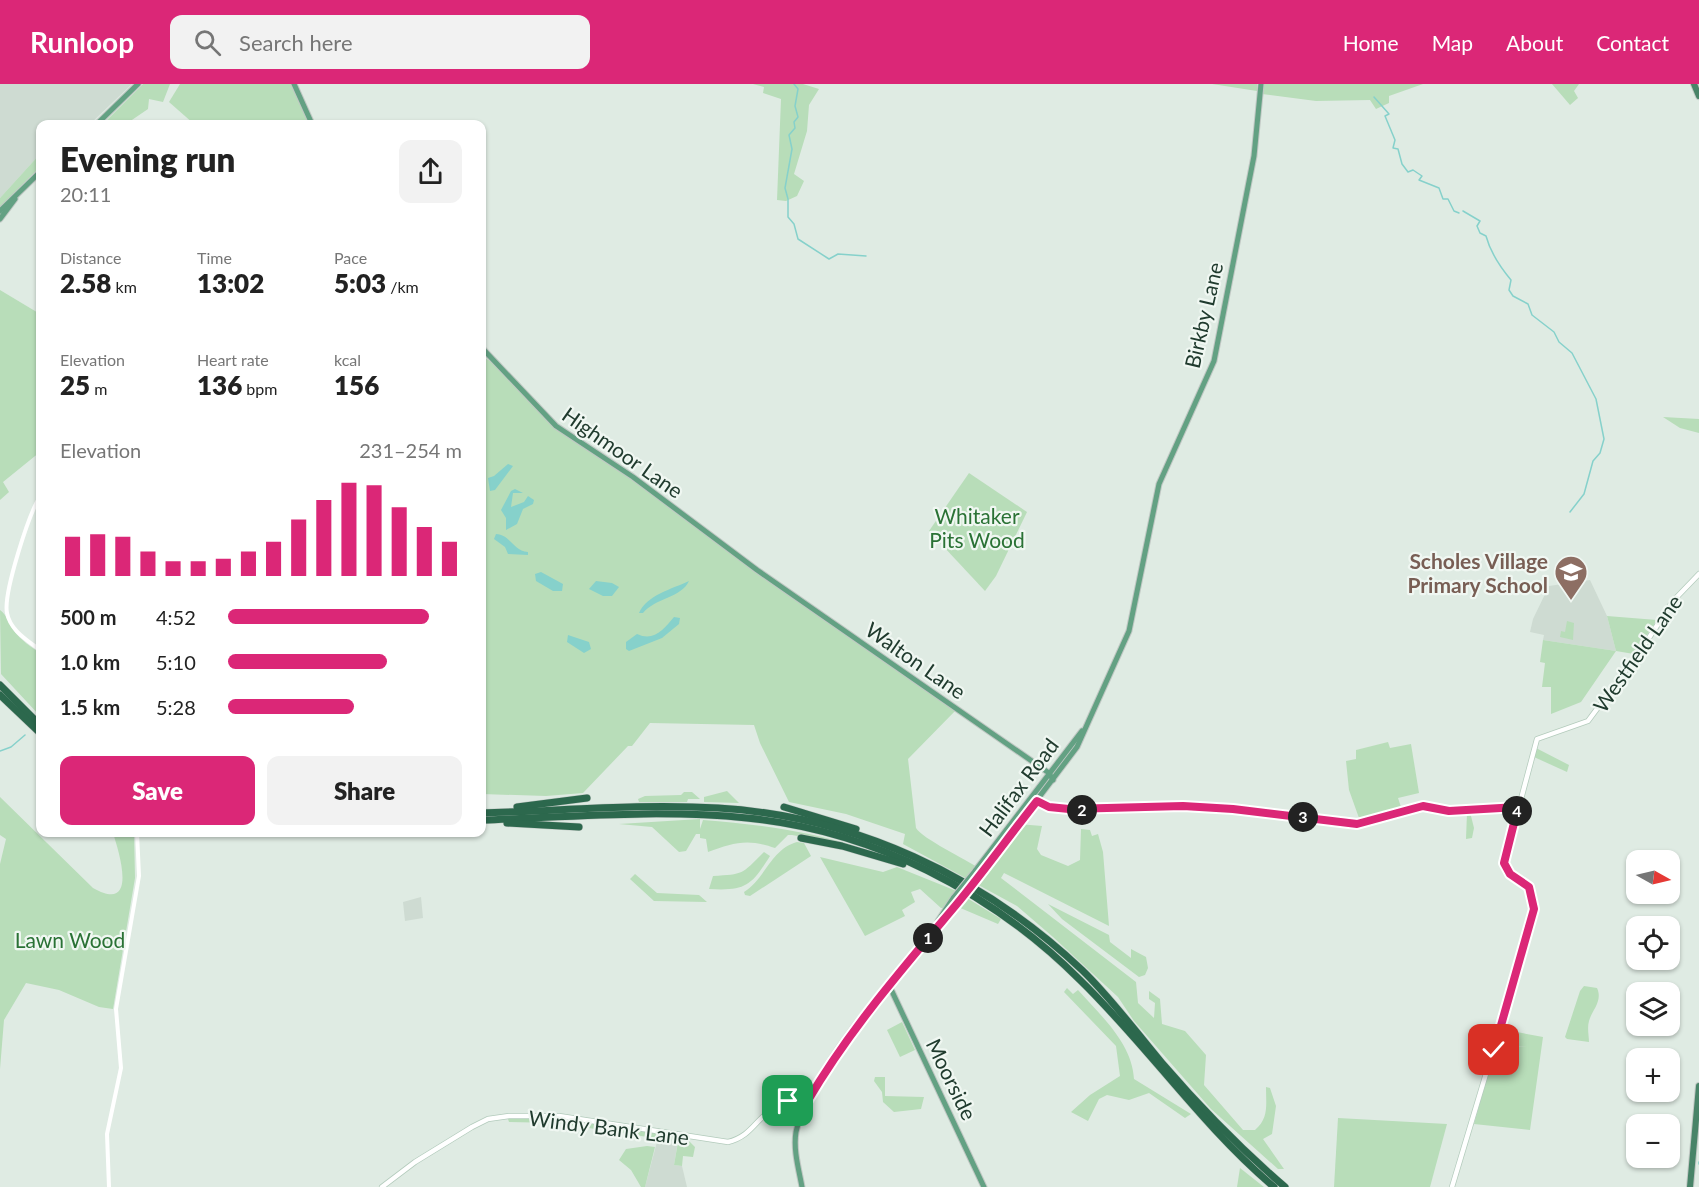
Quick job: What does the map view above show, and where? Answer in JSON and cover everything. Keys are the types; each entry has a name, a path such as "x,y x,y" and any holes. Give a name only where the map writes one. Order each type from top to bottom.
{"highway":[{"path":"1695,84 1699,96"},
{"path":"0,685 36,726"},
{"path":"0,695 36,726"},
{"path":"0,701 36,727"},
{"path":"486,811 586,798"},
{"path":"486,812 691,807 737,810 824,825 900,850"},
{"path":"784,807 872,835 972,887 1020,919 1082,970 1219,1124 1285,1187"},
{"path":"486,821 691,815 750,818 850,840 902,859 939,877 1005,916 1055,957 1107,1007 1199,1116 1274,1187"},
{"path":"486,821 579,827"},
{"path":"801,838 867,853 939,877"},
{"path":"1690,1187 1699,1086"}],"main road":[{"path":"101,120 138,84"},
{"path":"294,84 310,120"},
{"name":"Birkby Lane","path":"1134,615 1159,484 1214,361 1254,156 1260,84"},
{"path":"0,211 36,176"},
{"path":"0,219 21,191"},
{"name":"Highmoor Lane","path":"486,352 556,426 633,477 757,570"},
{"name":"Walton Lane","path":"757,570 1049,773 1053,780"},
{"name":"Westfield Lane","path":"1518,807 1537,739 1588,721 1653,633 1673,601 1699,574"},
{"name":"Halifax Road","path":"889,985 928,938 1034,799 1053,780 1067,761 1089,723 1115,666 1134,615"},
{"name":"Halifax Road","path":"1034,799 1049,773 1089,723"},
{"path":"1049,773 1058,771 1067,761"},
{"path":"1034,799 1049,807 1069,809 1183,806 1233,809 1357,824 1423,806 1449,811 1518,807 1504,863 1510,874 1529,887 1534,909 1452,1187"},
{"path":"802,1187 795,1141 807,1102 836,1054 889,985"},
{"name":"Moorside","path":"889,985 984,1187"},
{"name":"Windy Bank Lane","path":"382,1187 415,1162 488,1119 523,1115 559,1116 728,1142 738,1139 774,1107 788,1101 807,1102"}],"street":[{"path":"36,508 8,588 7,612 16,631 36,647"},
{"path":"109,1187 107,1134 121,1068 116,1009 139,876 137,837"}],"shaded area":[{"path":"0,84 132,84 94,120 36,120 36,158 0,198"},
{"name":"Scholes Village Primary School","path":"1590,580 1607,616 1616,651 1543,640 1544,635 1530,632 1533,619 1549,586"},
{"path":"421,897 423,918 405,921 403,902"},
{"path":"658,1138 678,1141 674,1165 682,1166 687,1187 645,1187"}],"green space":[{"path":"143,84 170,84 163,102 149,99 148,109 132,120 107,120"},
{"path":"180,84 294,84 310,120 189,120 169,102"},
{"path":"753,84 803,84 819,89 809,105 807,131 794,174 804,181 797,196 786,201 777,200 781,99 763,93 764,87"},
{"path":"1212,84 1257,84 1257,91"},
{"path":"1264,84 1423,84 1389,96 1389,103 1376,109 1370,100 1316,101 1262,94"},
{"path":"1552,84 1579,84 1574,91 1578,98 1570,105"},
{"path":"36,158 36,171 0,207 0,198"},
{"path":"0,290 36,312 36,455 3,482 9,492 0,500"},
{"path":"486,358 498,366 538,411 757,570 957,709 908,759 916,828 920,833 979,868 1032,802 981,870 1018,824 1042,826 1037,849 1041,855 1068,866 1080,860 1081,829 1090,830 1092,836 1098,834 1103,852 1109,926 1004,873 1001,878 1136,982 1138,1003 1154,1018 1155,1003 1149,999 1149,991 1160,999 1162,1024 1185,1031 1206,1055 1204,1085 1243,1130 1255,1130 1263,1121 1266,1111 1266,1087 1270,1088 1276,1106 1272,1134 1263,1139 1284,1169 1278,1169 1211,1109 1134,1021 1118,997 1017,906 903,844 905,834 846,814 789,802 760,743 754,725 650,723 632,746 628,746 583,793 546,796 486,794"},
{"path":"1663,417 1699,419 1699,433 1680,428"},
{"name":"Whitaker Pits Wood","path":"969,473 1027,512 996,576 985,591 929,531"},
{"path":"0,610 17,634 36,650 36,712 1,674"},
{"path":"1607,616 1657,620 1634,654 1616,651"},
{"path":"1567,621 1574,623 1573,640 1560,637 1561,631 1565,632"},
{"path":"1543,640 1616,651 1581,702 1551,714 1551,687 1542,687 1545,663 1540,662"},
{"path":"1388,742 1390,748 1411,744 1419,793 1398,798 1402,810 1369,819 1359,818 1349,790 1346,761 1356,759 1356,750"},
{"path":"1536,748 1569,765 1567,772 1534,757"},
{"path":"727,791 739,803 704,802 704,797"},
{"path":"684,792 692,792 700,799 688,799 687,802 639,802 638,799 645,796 681,795"},
{"name":"Lawn Wood","path":"0,797 36,832 36,837 41,837 93,888 107,894 116,893 121,887 121,866 114,837 134,837 135,878 113,1009 99,1007 59,990 26,983 4,1020 0,1069 0,864 6,839 0,835"},
{"path":"1470,812 1474,828 1472,838 1466,839 1467,813"},
{"path":"700,819 700,829 703,820 742,824 801,832 858,847 788,835 775,848 748,842 708,852 706,839 696,834 686,851 679,852 652,827 619,824"},
{"path":"797,842 804,843 811,856 750,896 745,895 744,892 757,880 774,857"},
{"path":"764,852 770,856 752,880 731,889 709,889 713,876 742,872"},
{"path":"820,857 883,872 897,867 954,890 1001,919 998,924 958,907 941,908 920,889 911,892 915,902 902,910 905,916 865,936"},
{"path":"635,874 657,893 699,895 707,902 654,901 630,879"},
{"path":"1048,904 1109,935 1110,942 1131,958 1131,949 1146,957 1148,968 1145,975 1139,977 1062,919"},
{"path":"1584,986 1597,988 1599,993 1588,1024 1589,1042 1565,1037 1580,991"},
{"path":"1067,988 1073,994 1078,990 1114,1031 1128,1054 1134,1079 1191,1114 1185,1118 1149,1093 1129,1100 1107,1095 1099,1099 1088,1121 1071,1112 1090,1095 1120,1076 1116,1046 1064,992"},
{"path":"902,1022 915,1050 900,1057 887,1030"},
{"path":"1501,1029 1543,1037 1530,1130 1474,1124 1496,1046 1526,1047 1497,1045"},
{"path":"875,1077 885,1077 885,1096 924,1097 921,1109 894,1112 883,1102 882,1092 874,1081"},
{"path":"540,1114 688,1137 695,1147 693,1157 683,1156 682,1166 674,1165 678,1142 687,1143 556,1123 509,1122 507,1116"},
{"path":"1338,1118 1447,1124 1430,1187 1334,1187"},
{"path":"655,1147 645,1187 641,1187 631,1170 619,1160 626,1149"},
{"path":"1240,1168 1264,1187 1237,1187"}],"water":[{"path":"508,464 513,466 495,490 490,491 488,478 494,476"},
{"path":"515,489 523,493 513,493 511,507 524,502 528,496 534,500 533,504 523,509 517,524 506,530 506,518 501,510 511,491"},
{"path":"496,534 528,552 528,555 508,554 505,547 494,539"},
{"path":"541,572 563,584 562,591 553,591 536,581 535,574"},
{"path":"596,581 612,583 619,587 612,596 603,596 589,589"},
{"path":"689,581 674,595 654,604 643,613 639,613 654,597"},
{"path":"674,617 680,618 679,624 662,638 629,651 626,649 626,642 637,634 654,635"},
{"path":"568,635 589,642 591,649 584,653 567,642"}],"waterway":[{"path":"794,84 798,89 795,106 798,117 794,122 795,128 789,135 792,149 785,188 788,199 788,217 794,224 798,239 829,259 838,254 866,256"},
{"path":"1374,97 1389,114 1385,116 1395,140 1393,148 1398,149 1402,164 1408,172 1413,170 1422,176 1419,180 1439,188 1443,199 1448,199 1454,211 1459,213"},
{"path":"1463,211 1480,221 1477,226 1480,233 1486,236 1496,259 1511,280 1509,290 1513,296 1528,304 1532,315 1554,332 1559,342 1572,353 1596,399 1604,439 1600,453 1593,461 1584,494 1570,512"},
{"path":"0,751 11,747 25,735"}],"place":[{"name":"Scholes Village Primary School","path":"1571,601"}],"route":[{"path":"788,1101 807,1102 824,1072 864,1016 980,875 1037,801 1049,807 1088,810 1162,806 1233,809 1357,824 1423,806 1449,811 1518,807 1504,863 1510,874 1529,887 1534,909 1494,1050"}]}
